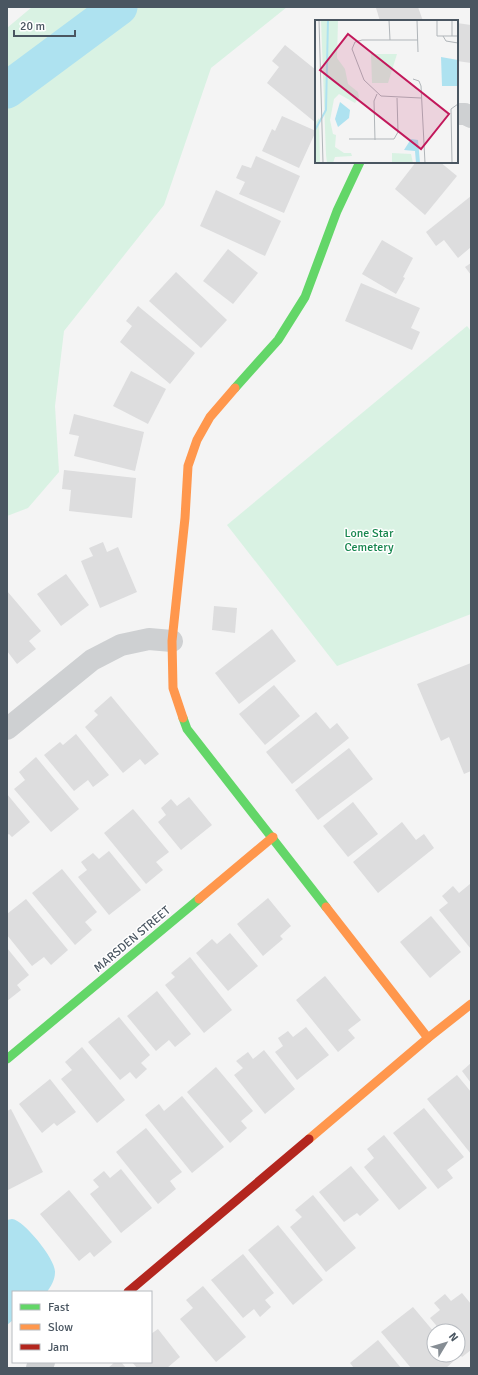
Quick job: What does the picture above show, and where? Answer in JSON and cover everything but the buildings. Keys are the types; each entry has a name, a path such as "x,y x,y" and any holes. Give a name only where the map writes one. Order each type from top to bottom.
{"street":[{"path":"458,114 465,114 471,117"},
{"path":"360,163 337,211 305,297 278,340 210,417 197,440 188,466 185,518 172,642 173,688 187,729 273,837 428,1038"},
{"path":"7,729 92,660 121,645 149,639 172,642"},
{"name":"MARSDEN STREET","path":"7,1059 273,837"},
{"path":"129,1291 428,1038 471,1004"}],"green space":[{"path":"32,7 287,7 211,68 164,205 64,331 55,406 59,472 28,508 7,516 7,28"},
{"name":"Lone Star Cemetery","path":"467,326 471,331 471,614 337,666 227,525"}],"water":[{"path":"12,1219 17,1221 24,1226 38,1241 54,1266 55,1275 48,1291 12,1291 12,1321 7,1325 7,1220"}],"waterway":[{"path":"7,90 119,7"}],"traffic: fast":[{"path":"235,388 278,340 305,297 337,211 360,163"},
{"path":"183,718 187,729 326,907"},
{"path":"7,1059 199,899"}],"traffic: slow":[{"path":"183,718 173,688 172,641 185,518 188,466 197,440 210,417 235,388"},
{"path":"199,899 273,837"},
{"path":"326,907 428,1038"},
{"path":"309,1139 428,1038 471,1004"}],"traffic: jam":[{"path":"129,1291 309,1139"}]}
